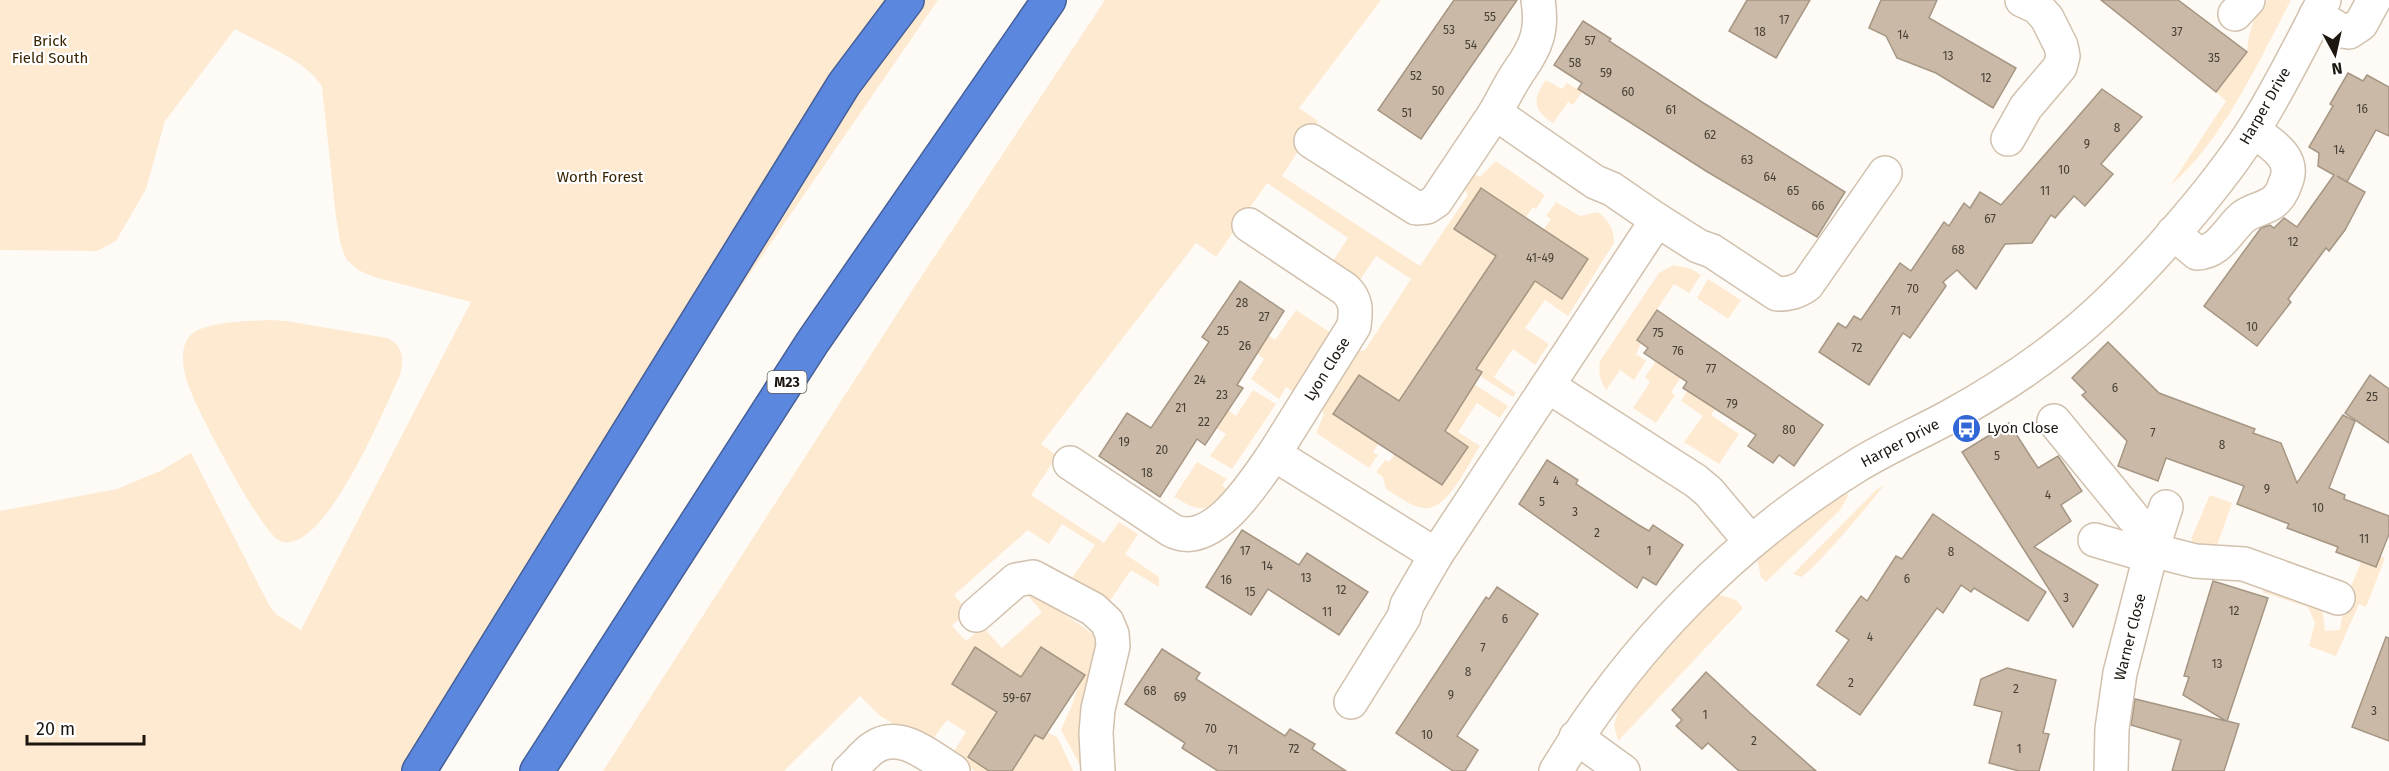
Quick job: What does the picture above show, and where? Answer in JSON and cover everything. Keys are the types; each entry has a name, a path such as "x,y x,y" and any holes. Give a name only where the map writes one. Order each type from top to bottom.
{"highway":[{"path":"419,771 844,84 907,0"},
{"name":"M23","path":"537,771 812,343 1049,0"}],"street":[{"path":"1311,141 1416,207 1427,207 1436,201 1527,62 1538,39 1538,0"},
{"path":"2320,8 2342,31 2349,32 2361,24 2374,0"},
{"path":"2008,139 2020,115 2060,67 2063,56 2061,46 2047,18 2037,7 2023,1"},
{"name":"Harper Drive","path":"1556,771 1576,737 1644,646 1682,606 1751,542 1859,464 1990,393 2061,344 2122,291 2202,200 2253,131 2320,8"},
{"path":"1495,113 1595,182 1612,189 1657,220 1698,246 1712,251 1777,294 1798,291 1807,285 1885,173"},
{"path":"2173,233 2197,253 2212,250 2246,214 2272,203 2280,195 2289,173 2287,162 2275,146 2253,131"},
{"path":"1352,702 1404,617 1407,604 1436,555 1657,220"},
{"name":"Lyon Close","path":"1070,463 1179,534 1205,529 1226,515 1251,488 1353,326 1355,306 1353,296 1345,289 1249,225"},
{"path":"1548,386 1696,481 1709,492 1751,542"},
{"path":"2054,421 2139,524 2156,537 2195,561 2229,561 2244,564 2338,598"},
{"path":"1274,454 1436,555"},
{"path":"2095,540 2156,537"},
{"name":"Warner Close","path":"2111,771 2116,693 2156,537"},
{"path":"976,615 1016,580 1024,576 1033,577 1093,609 1107,622 1112,633 1113,646 1098,709 1096,733 1098,771"},
{"path":"1576,737 1623,771"},
{"path":"849,771 872,748 891,741 912,746 953,771"}],"green space":[{"name":"Worth Forest","path":"0,0 938,0 408,771 0,771 0,511 117,489 160,471 191,453 269,605 276,614 301,630 471,302 374,277 358,270 346,259 340,242 336,217 322,87 316,78 295,61 235,29 165,121 146,189 116,241 97,251 0,250"},
{"path":"1105,0 1381,0 1299,108 1318,121 1282,176 1420,266 1468,195 1462,186 1472,173 1480,177 1496,161 1545,195 1536,209 1533,207 1526,217 1481,188 1454,229 1496,256 1399,401 1359,375 1333,413 1379,443 1373,452 1378,455 1369,468 1316,433 1324,414 1320,407 1353,352 1365,350 1411,279 1376,256 1360,280 1333,261 1348,238 1267,183 1216,257 1196,243 1041,444 1057,456 1031,495 1104,543 1119,522 1138,534 1125,554 1159,577 1159,587 1131,570 1107,605 1070,581 1095,545 1062,524 1049,544 1028,530 954,595 968,611 952,626 966,641 983,627 1002,648 1042,612 1023,590 1029,590 1093,634 1095,644 1082,769 1061,730 1082,674 1041,647 1021,677 975,648 952,683 997,712 968,757 989,771 975,771 954,757 954,751 966,732 947,720 929,744 880,716 860,696 784,771 603,771 917,283"},
{"path":"2267,0 2291,0 2223,124 2189,168 2170,186 2226,101 2216,92 2247,52 2254,20"},
{"path":"1546,80 1562,89 1567,83 1582,92 1573,105 1568,102 1553,123 1538,109 1537,104 1538,93"},
{"path":"1556,202 1580,216 1598,212 1610,225 1614,243 1568,316 1545,300 1525,328 1549,344 1535,365 1513,349 1494,377 1516,393 1513,397 1480,376 1482,372 1476,369 1535,281 1543,230 1551,219 1546,216"},
{"path":"1674,265 1691,269 1701,275 1689,293 1674,284 1637,339 1641,343 1636,354 1646,361 1634,380 1620,370 1606,390 1600,376 1600,361 1659,273"},
{"path":"1708,279 1741,300 1728,319 1697,298"},
{"path":"1296,310 1334,335 1294,392 1286,387 1279,399 1251,379 1264,359 1256,353 1268,335 1275,340"},
{"path":"271,320 387,338 400,349 402,358 400,375 369,443 338,497 322,519 306,535 288,542 279,540 268,529 242,490 193,396 183,366 185,343 194,332 214,325"},
{"path":"1656,361 1684,373 1671,392 1675,395 1656,423 1633,408 1650,382 1645,377"},
{"path":"1474,384 1508,406 1500,418 1477,403 1458,432 1480,446 1448,495 1440,503 1423,508 1409,503 1386,489 1383,477 1376,472 1385,460 1389,462 1395,454 1443,485 1468,447 1438,427"},
{"path":"1253,390 1276,404 1232,469 1210,456 1226,434 1216,428 1228,410 1236,416"},
{"path":"1687,391 1715,409 1711,415 1739,434 1719,464 1684,442 1703,416 1681,401"},
{"path":"1197,462 1227,479 1222,485 1228,491 1214,503 1203,508 1191,506 1174,497"},
{"path":"1884,485 1845,532 1802,577 1793,574 1876,490"},
{"path":"1847,493 1848,496 1840,510 1766,582 1761,577 1757,559 1809,518"},
{"path":"2210,495 2232,503 2215,551 2195,546 2191,539"},
{"path":"2380,556 2385,558 2366,607 2359,604 2336,656 2309,646 2315,623 2308,607 2262,592 2267,587 2322,607 2325,631 2340,630 2344,604 2361,562 2376,567"},
{"path":"1717,594 1736,600 1743,608 1618,741 1614,725 1620,705 1672,640"},
{"path":"1047,732 1058,738 1073,771 1012,771 1035,735 1043,739"}],"building":[{"path":"1454,0 1517,0 1421,139 1378,110"},
{"path":"1747,0 1810,0 1776,58 1729,31"},
{"path":"1881,0 1937,0 1929,18 2016,68 1993,108 1936,73 1897,58 1886,36 1869,28"},
{"path":"2101,0 2178,0 2247,52 2216,92"},
{"path":"1583,21 1611,39 1609,41 1702,102 1845,192 1817,237 1706,171 1578,89 1582,83 1554,65"},
{"path":"2348,73 2363,81 2367,75 2389,87 2389,136 2376,130 2347,182 2365,192 2345,230 2329,251 2326,248 2288,299 2291,302 2257,346 2204,306 2261,228 2270,225 2274,228 2284,218 2297,227 2334,175 2318,166 2319,153 2309,147 2333,106 2330,104"},
{"path":"2102,89 2142,117 2101,164 2113,174 2085,206 2074,196 2055,218 2051,215 2032,243 2005,244 1976,289 1957,270 1943,282 1946,286 1910,338 1903,333 1869,385 1819,352 1838,323 1846,328 1854,316 1861,320 1900,263 1911,271 1944,222 1949,226 1964,203 1970,208 1980,192 2001,205"},
{"path":"1481,188 1588,259 1562,299 1535,281 1476,369 1482,372 1445,431 1468,447 1442,485 1333,414 1359,375 1399,401 1496,256 1454,229"},
{"path":"1240,281 1284,311 1237,385 1243,388 1205,445 1197,439 1160,497 1099,456 1127,413 1151,428 1209,342 1202,337"},
{"path":"1657,310 1823,425 1794,466 1779,455 1773,463 1748,446 1756,435 1683,388 1687,382 1644,353 1648,348 1637,340"},
{"path":"2108,342 2159,393 2255,429 2253,433 2281,443 2297,483 2343,415 2355,421 2329,488 2345,495 2344,499 2389,516 2389,534 2376,567 2336,552 2338,547 2287,528 2289,524 2237,504 2244,486 2166,458 2158,481 2118,466 2127,441 2082,395 2086,392 2072,378"},
{"path":"2370,375 2389,389 2389,443 2345,413"},
{"path":"2009,423 2038,468 2058,456 2082,491 2061,505 2071,521 2034,547 2098,585 2073,627 1962,452"},
{"path":"1547,460 1578,480 1576,484 1637,524 1649,531 1653,525 1683,545 1656,585 1643,577 1637,588 1519,504"},
{"path":"1933,514 2046,592 2028,621 1974,588 1971,592 1961,585 1943,613 1937,608 1860,715 1817,685 1849,640 1836,631 1861,596 1867,601 1896,556 1902,559"},
{"path":"1242,530 1299,565 1307,553 1368,592 1339,635 1268,589 1251,615 1206,587"},
{"path":"2213,581 2268,598 2227,721 2239,724 2224,771 2172,771 2181,740 2131,725 2135,699 2226,721 2183,695 2189,677 2184,676"},
{"path":"1497,587 1538,614 1457,736 1478,750 1465,771 1453,771 1396,733 1486,597 1489,599"},
{"path":"2386,637 2389,638 2389,741 2352,727"},
{"path":"975,647 1021,677 1041,647 1085,675 1043,739 1035,735 1012,771 989,771 968,757 997,712 952,684"},
{"path":"1162,649 1200,673 1196,679 1285,736 1290,729 1315,744 1312,749 1346,771 1218,771 1182,748 1185,743 1125,704"},
{"path":"2007,668 2056,680 2043,733 2049,734 2039,771 2019,771 1989,763 2002,712 1974,705 1981,679"},
{"path":"1706,672 1816,771 1739,771 1708,743 1702,749 1676,726 1682,720 1672,710"}],"place":[{"name":"Lyon Close","path":"1966,428"}],"park label":[{"name":"Brick Field South","path":"50,50"}]}
